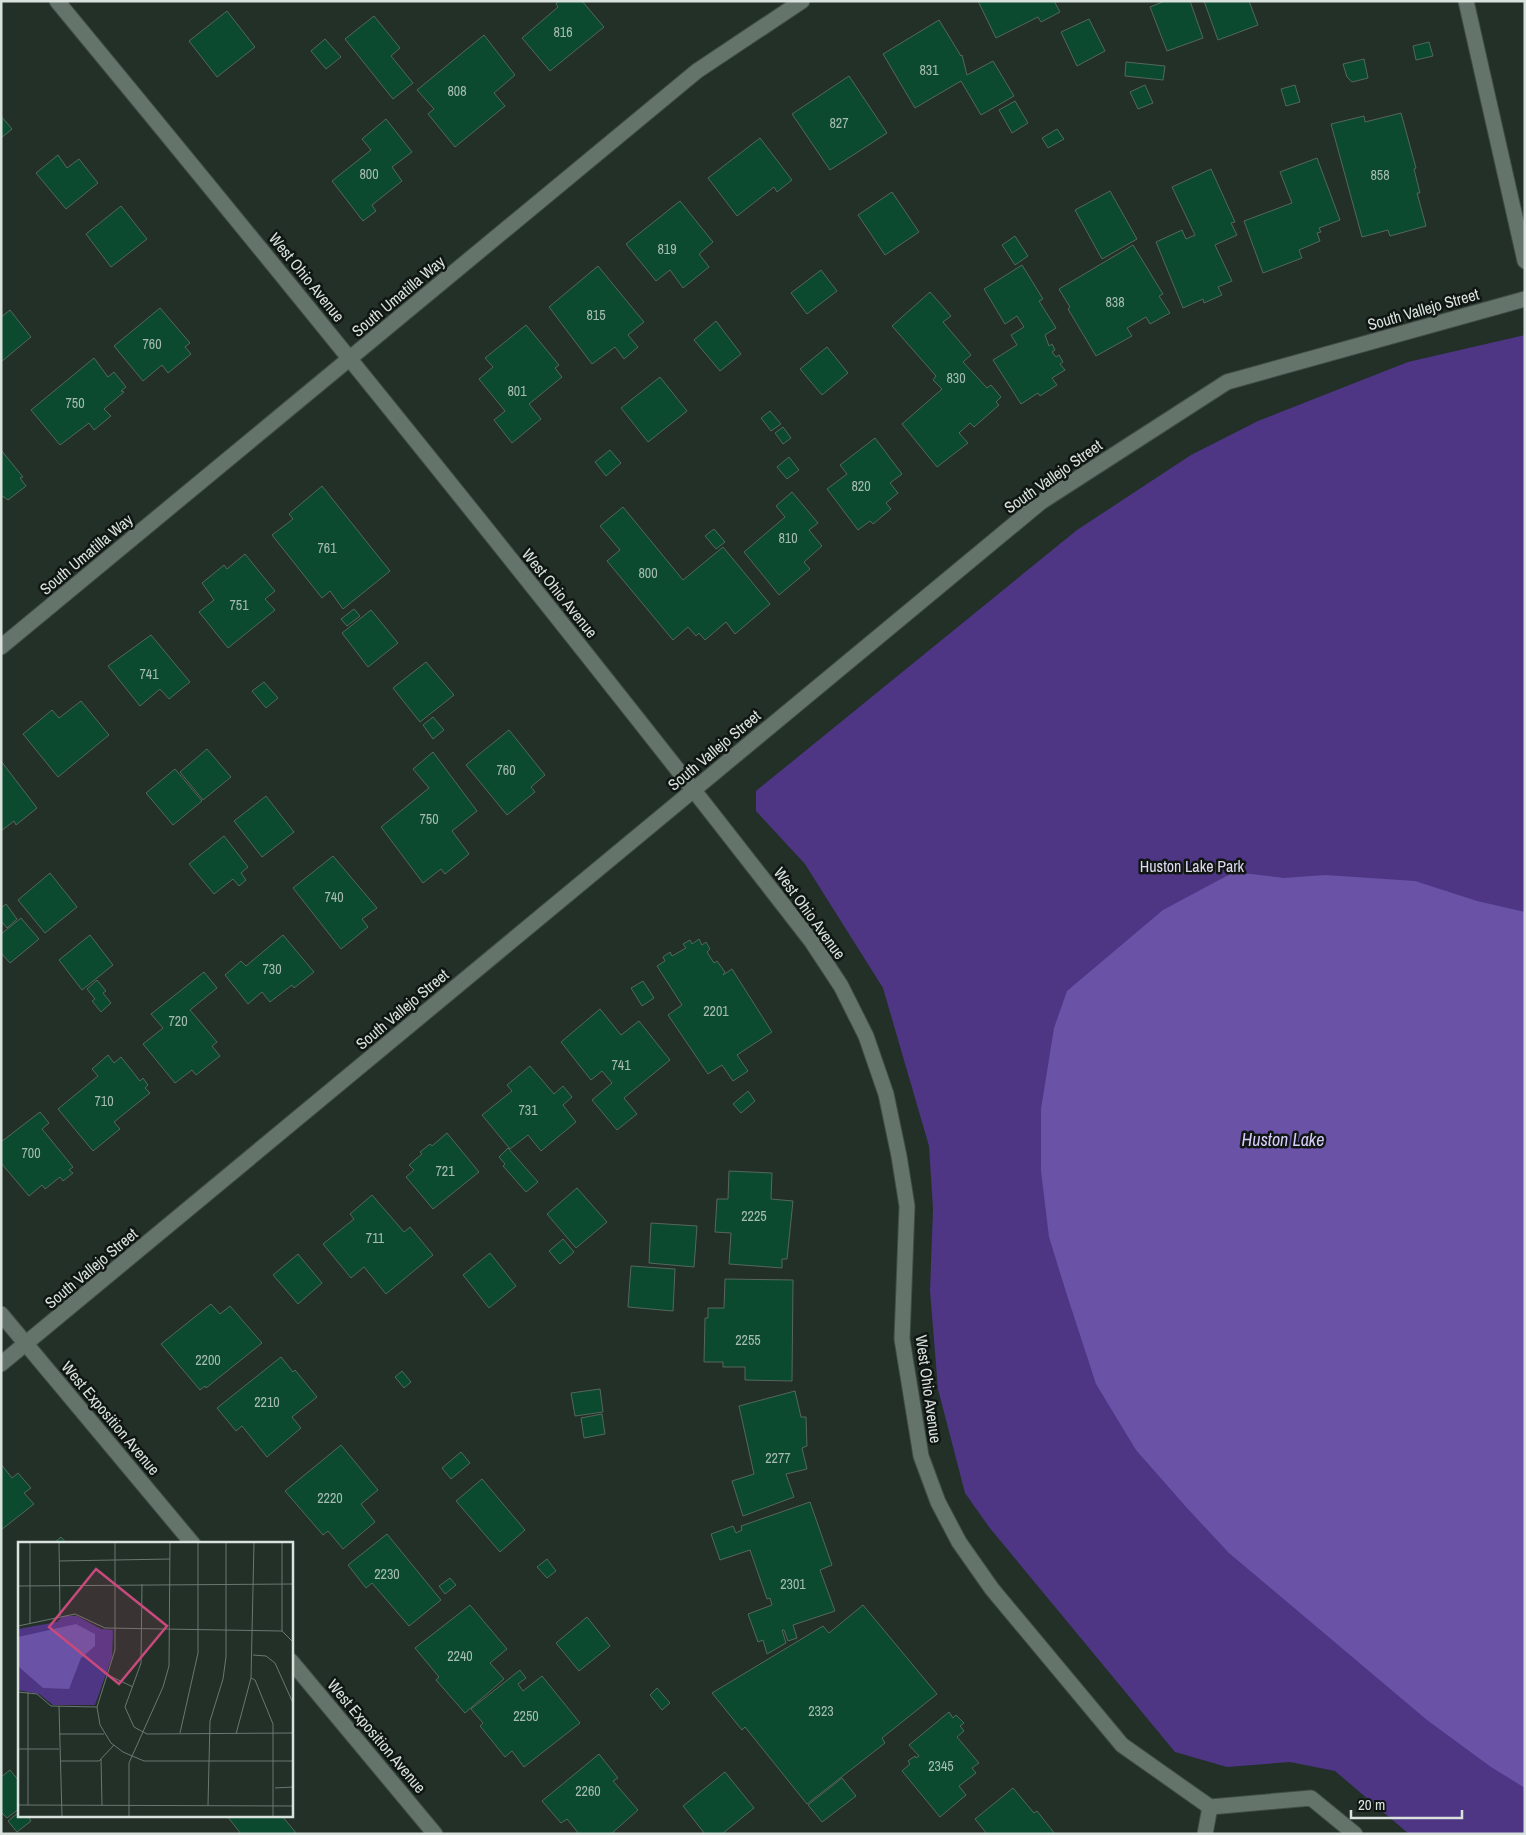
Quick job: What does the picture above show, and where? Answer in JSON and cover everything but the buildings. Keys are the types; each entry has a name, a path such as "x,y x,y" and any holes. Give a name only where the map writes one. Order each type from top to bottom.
{"street":[{"name":"West Ohio Avenue","path":"57,1 350,358 694,789 812,942 841,986 866,1036 886,1094 900,1156 907,1206 902,1339 922,1456 938,1502 959,1542 992,1589 1122,1746 1210,1808"},
{"name":"South Umatilla Way","path":"1,647 697,71 802,1"},
{"path":"1466,1 1525,261"},
{"name":"South Vallejo Street","path":"1,1364 1041,502 1227,382 1525,299"},
{"name":"West Exposition Avenue","path":"1,1314 191,1542"},
{"name":"West Exposition Avenue","path":"292,1662 435,1834"},
{"path":"1205,1834 1210,1808 1311,1798 1355,1834"}],"green space":[{"name":"Huston Lake Park","path":"1525,335 1525,1834 1409,1834 1335,1771 1290,1762 1227,1767 1175,1752 989,1527 965,1493 938,1389 930,1291 933,1209 929,1146 883,988 805,864 756,811 756,791 1077,530 1191,455 1258,421 1408,362"}],"water":[{"name":"Huston Lake","path":"1234,872 1284,878 1325,875 1415,881 1477,901 1525,912 1525,1788 1491,1767 1427,1720 1229,1553 1187,1508 1136,1450 1096,1384 1067,1295 1049,1237 1041,1171 1041,1109 1054,1028 1067,991 1163,910"}]}
